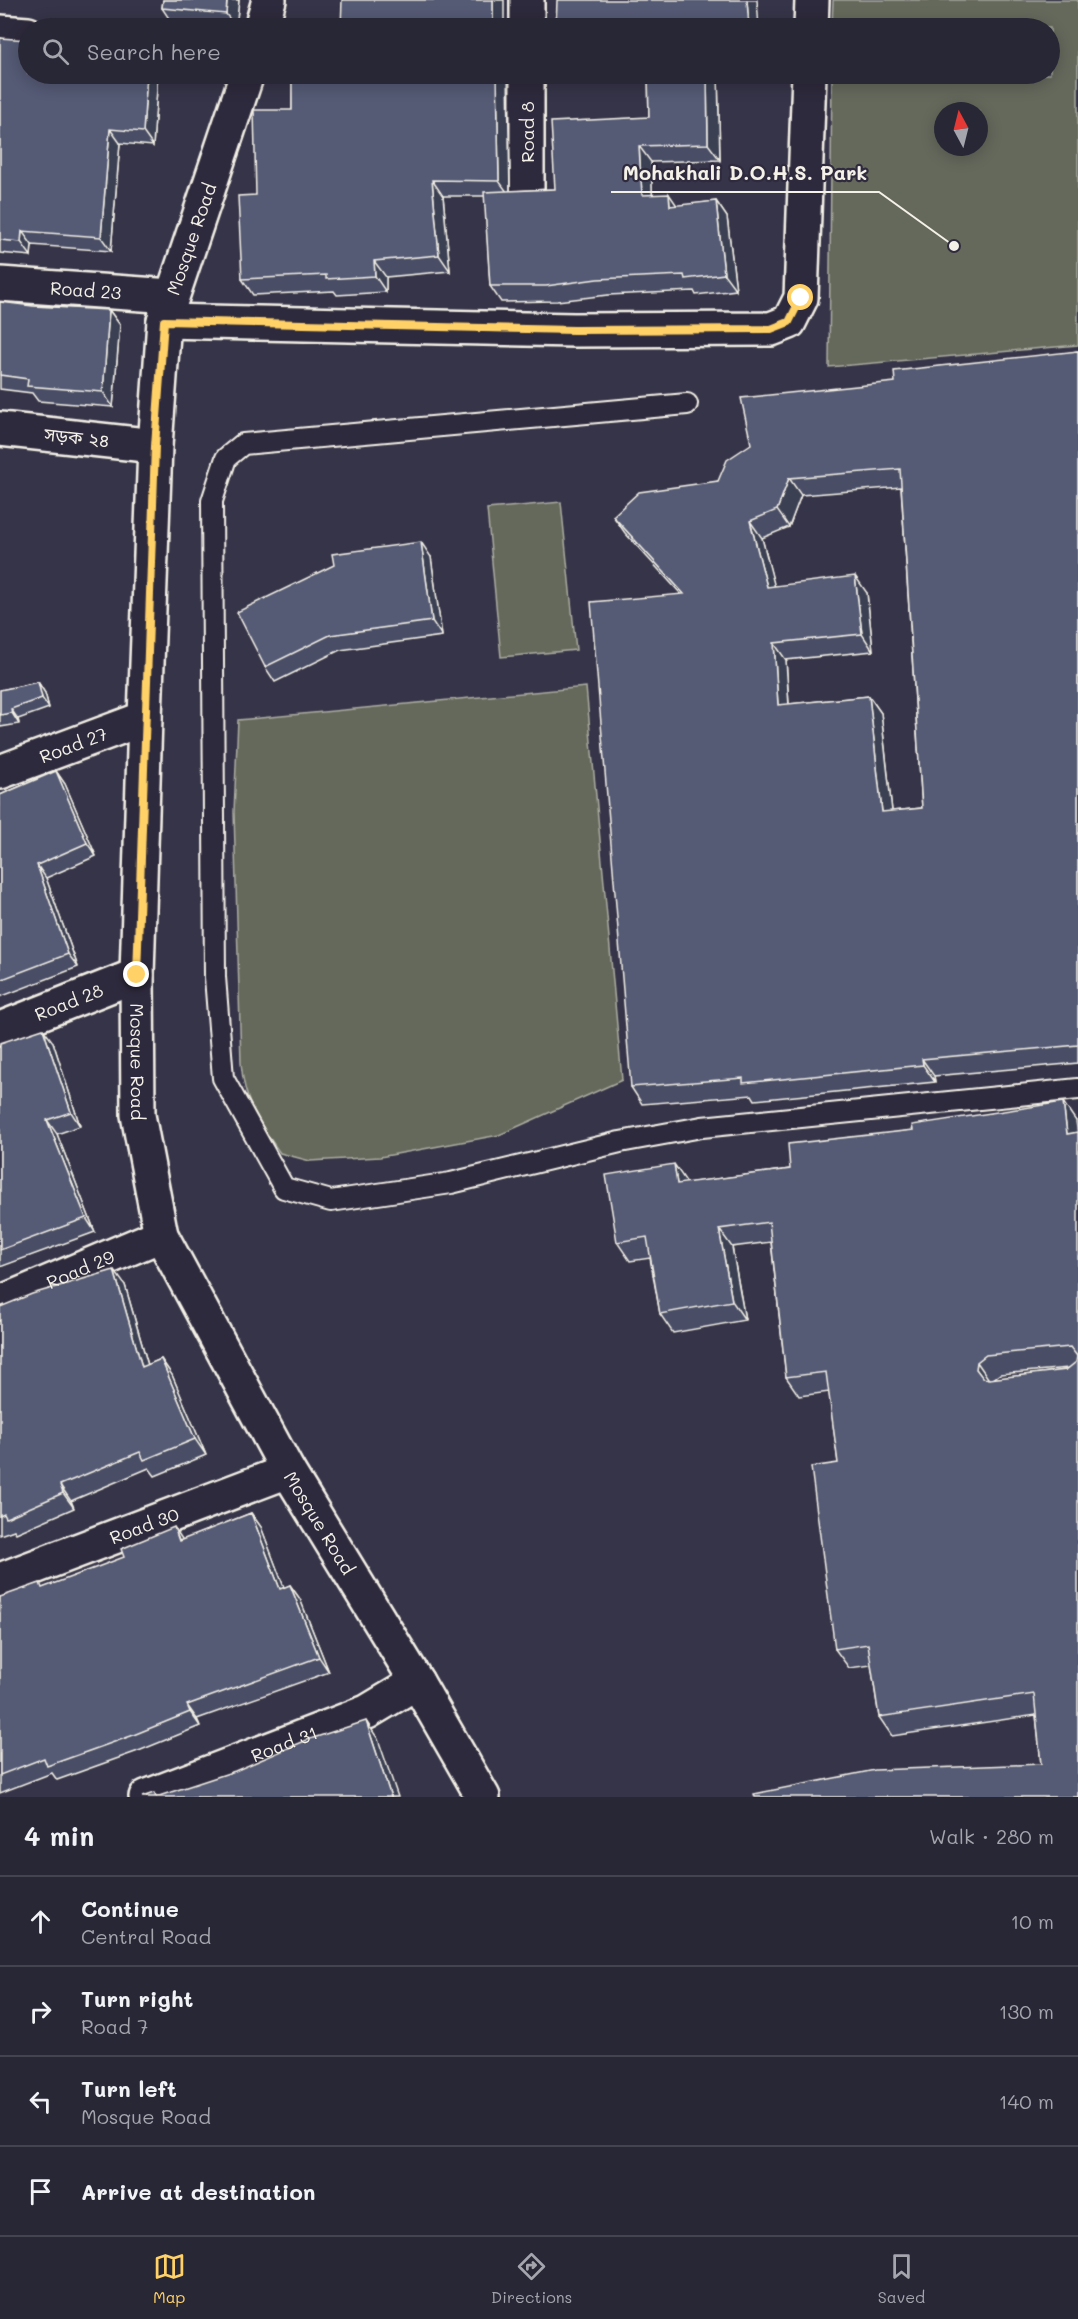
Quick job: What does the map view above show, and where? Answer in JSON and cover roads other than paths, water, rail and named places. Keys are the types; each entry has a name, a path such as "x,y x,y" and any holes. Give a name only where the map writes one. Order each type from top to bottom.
{"street":[{"path":"264,18 269,0"},
{"path":"527,0 527,18"},
{"path":"811,18 812,0"},
{"path":"0,32 18,33"},
{"name":"Mosque Road","path":"244,84 167,309 155,446 145,718 137,975 138,1115 161,1235 288,1471 417,1682 483,1797"},
{"name":"Road 8","path":"527,84 527,190"},
{"name":"Road 23","path":"0,284 167,309 574,330 771,329 789,322 801,298 809,84"},
{"name":"সড়ক ২৪","path":"0,429 155,446"},
{"name":"Road 27","path":"0,772 145,718"},
{"name":"Road 28","path":"0,1029 137,975"},
{"name":"Road 29","path":"0,1303 161,1235"},
{"name":"Road 30","path":"0,1580 288,1471"},
{"name":"Road 31","path":"146,1797 367,1712 417,1682"}],"lane":[{"path":"687,404 243,444 226,458 212,501 215,977 222,1067 223,1078 284,1188 331,1202 451,1183 620,1142 702,1127 1078,1089"}],"place":[{"name":"Mohakhali D.O.H.S. Park","path":"954,246"}]}
